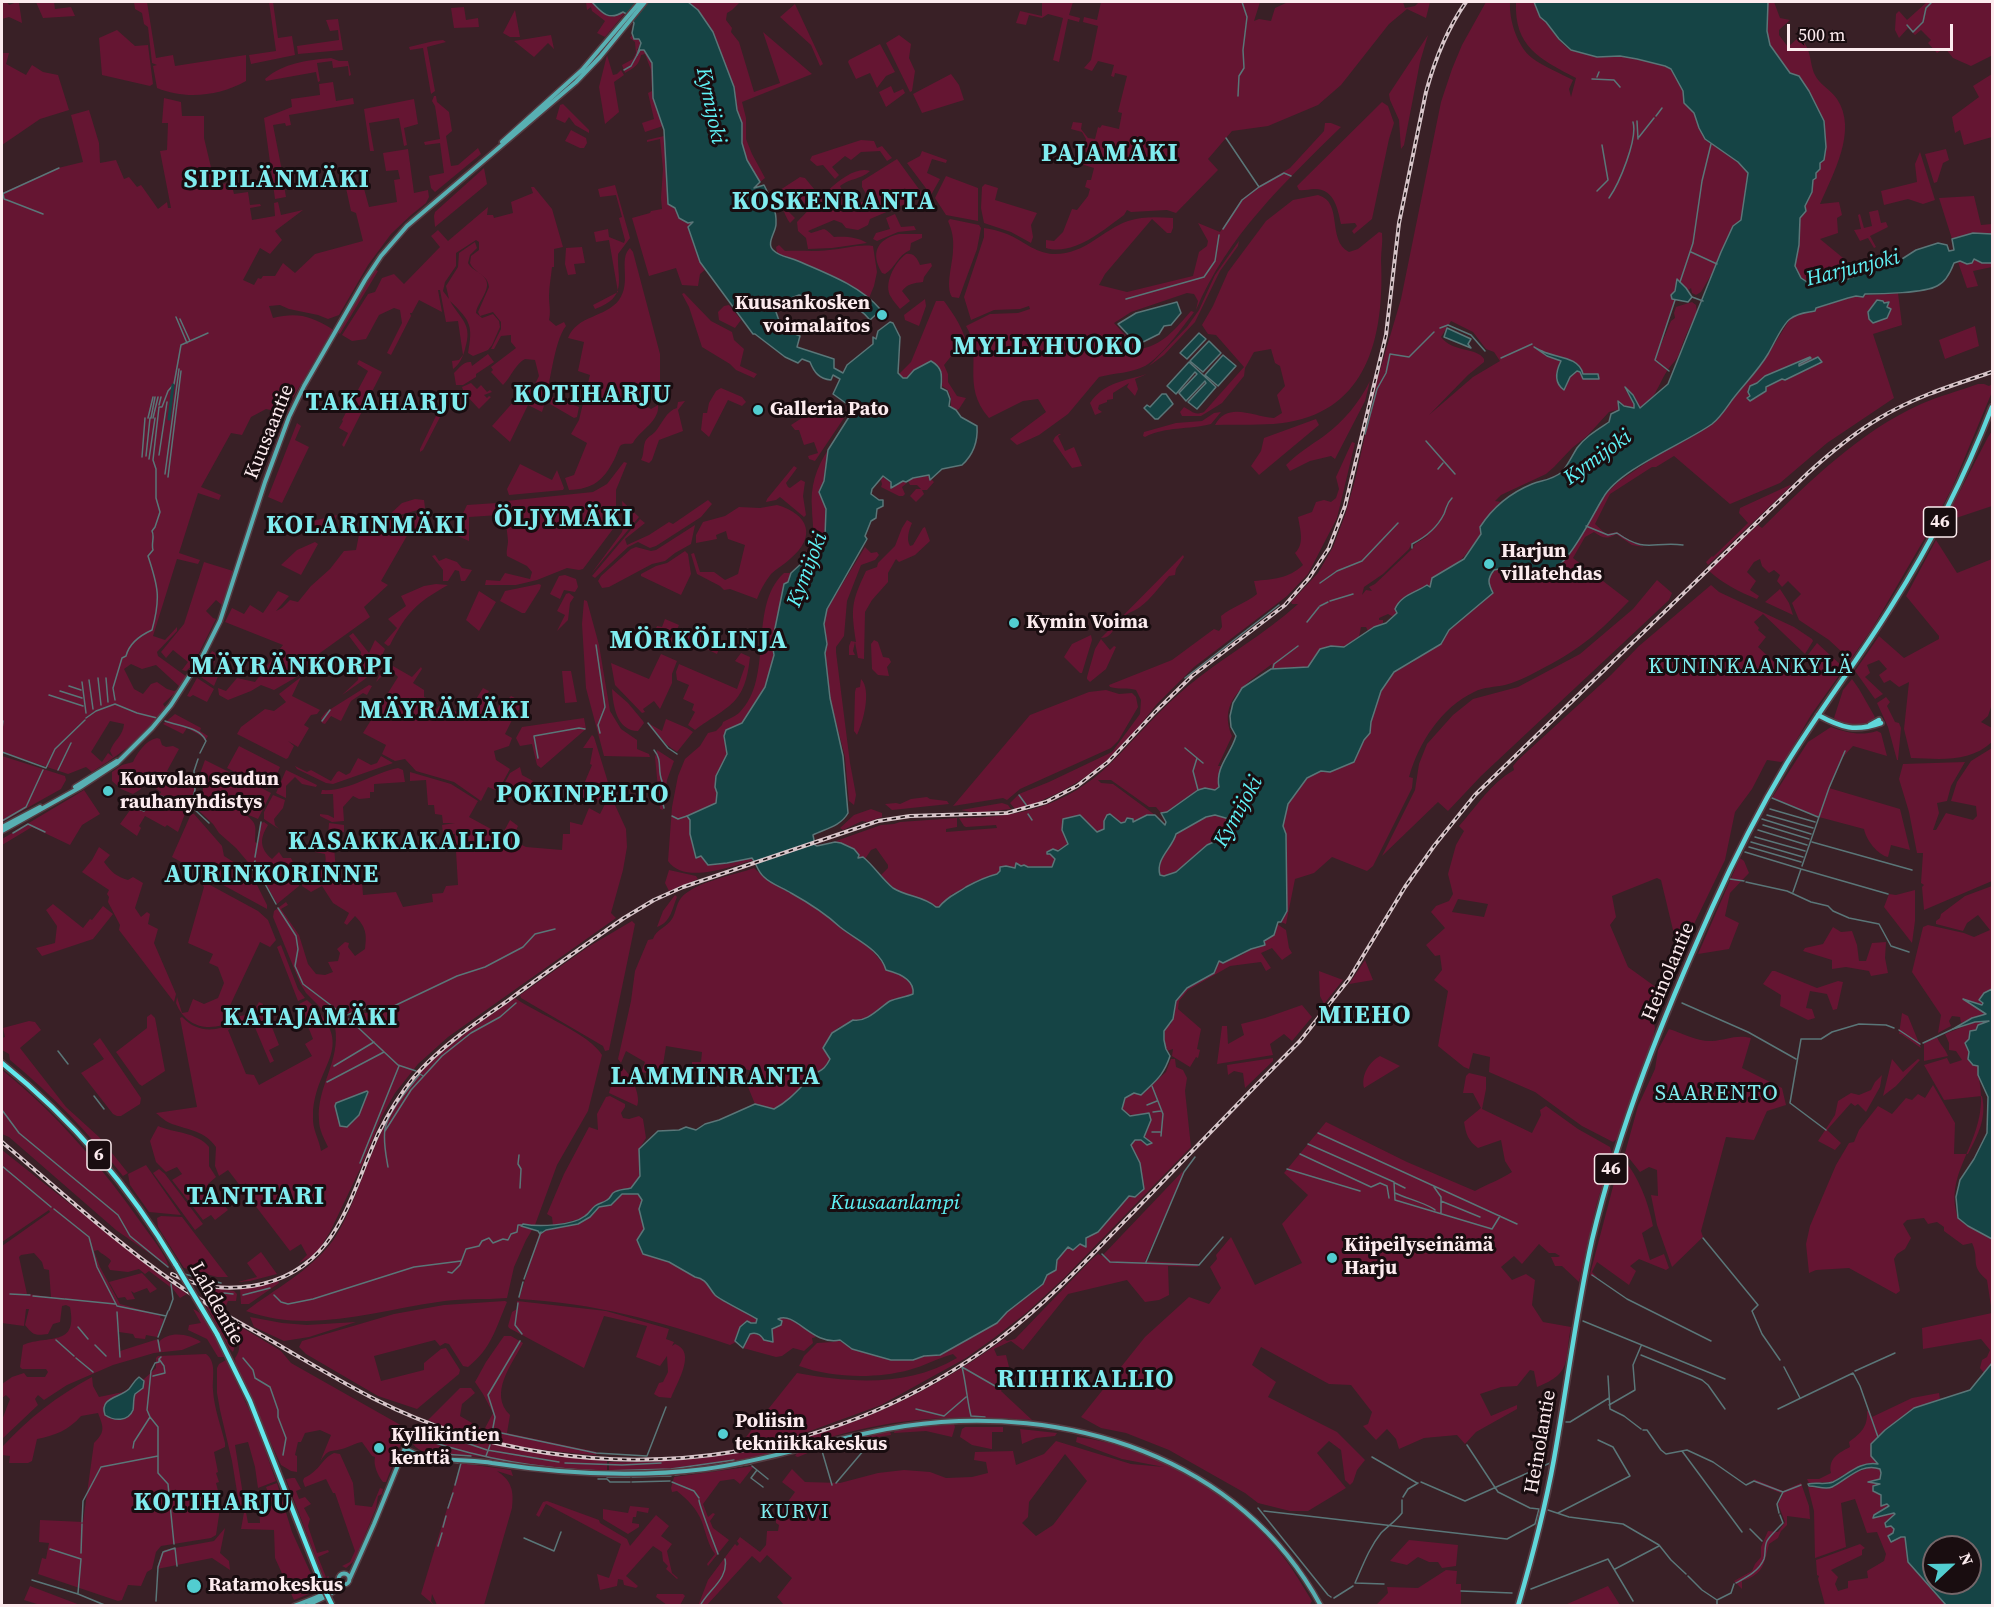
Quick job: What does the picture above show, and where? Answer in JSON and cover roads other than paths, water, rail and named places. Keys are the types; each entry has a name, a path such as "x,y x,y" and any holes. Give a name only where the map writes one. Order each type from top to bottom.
{"highway":[{"name":"Lahdentie","path":"2,1063 57,1111 100,1156 138,1206 177,1265 233,1366 275,1462 297,1526 332,1605"}],"main road":[{"name":"Kuusaantie","path":"2,829 79,788 117,763 164,714 206,650 226,604 265,482 288,420 304,386 381,256 407,226 576,82 600,57 639,2"},
{"name":"Kuusaantie","path":"628,19 645,2"},
{"name":"Heinolantie","path":"1518,1605 1551,1474 1592,1243 1606,1185 1672,1003 1731,867 1779,778 1883,620 1928,546 1962,477 1992,407"},
{"path":"1820,713 1849,729 1880,722"},
{"path":"306,1605 329,1595 343,1584 348,1583 348,1576 360,1557 407,1449 450,1459 531,1469 586,1474 651,1474 744,1463 860,1435 914,1425 986,1421 1052,1428 1131,1446 1173,1463 1207,1482 1237,1504 1269,1533 1292,1561 1321,1605"},
{"path":"294,1605 329,1591 337,1584 341,1574 348,1576"},
{"path":"339,1579 343,1584"}],"water":[{"path":"592,2 688,2 698,10 713,32 734,87 737,110 742,123 742,143 747,160 760,182 754,188 764,185 771,199 776,227 771,247 779,254 820,270 853,287 873,301 881,310 870,320 846,302 799,295 792,298 783,303 776,312 782,329 800,336 797,347 834,359 834,368 843,373 847,365 873,344 873,337 876,339 878,331 890,322 893,323 900,337 898,373 903,378 907,378 914,370 931,361 940,369 941,388 947,391 950,399 949,406 961,417 977,426 974,447 962,465 942,469 930,480 929,475 913,478 891,488 891,482 883,476 872,489 871,494 883,500 883,506 877,509 876,518 871,521 865,536 867,539 827,609 824,624 830,698 843,756 848,813 837,824 813,835 815,845 835,842 854,849 859,855 858,858 863,857 893,888 936,907 966,887 997,874 1000,867 1015,868 1016,863 1028,867 1052,867 1055,859 1047,852 1053,849 1058,851 1068,844 1062,830 1063,819 1080,815 1097,832 1104,829 1104,821 1110,814 1121,823 1127,818 1133,819 1133,822 1147,815 1155,815 1165,825 1166,822 1161,813 1167,812 1198,790 1205,788 1215,790 1219,787 1221,767 1236,736 1231,727 1230,716 1233,703 1242,688 1271,669 1308,667 1320,649 1331,646 1344,647 1374,627 1386,623 1397,613 1395,609 1405,597 1427,585 1430,587 1432,578 1464,559 1481,534 1480,527 1503,501 1532,484 1562,472 1580,444 1609,422 1611,414 1619,410 1618,401 1624,406 1634,408 1625,387 1633,395 1640,408 1668,384 1721,252 1733,226 1741,220 1748,173 1738,162 1705,139 1694,113 1684,103 1683,91 1671,69 1637,59 1620,56 1597,57 1571,50 1540,17 1534,2 1768,2 1767,31 1770,45 1790,73 1799,76 1824,121 1826,147 1824,160 1820,163 1820,169 1813,180 1812,192 1805,206 1806,211 1800,218 1799,245 1795,266 1801,278 1807,282 1845,280 1881,266 1891,266 1916,250 1938,243 1947,245 1949,251 1954,250 1952,239 1973,233 1992,234 1992,263 1982,263 1974,259 1972,263 1967,264 1960,261 1954,263 1950,273 1937,286 1902,293 1856,296 1816,308 1815,311 1799,314 1790,319 1760,366 1718,419 1700,432 1637,467 1611,487 1574,548 1554,570 1543,577 1530,580 1514,568 1494,570 1489,581 1493,593 1449,630 1441,644 1394,672 1381,691 1371,722 1370,733 1364,740 1354,762 1330,772 1321,771 1307,778 1288,804 1283,826 1286,834 1287,911 1281,922 1278,922 1274,935 1264,941 1265,945 1251,949 1223,963 1219,961 1214,973 1187,988 1176,1001 1173,1019 1164,1031 1166,1049 1170,1056 1164,1069 1141,1095 1134,1093 1125,1098 1122,1109 1130,1116 1149,1113 1151,1120 1144,1137 1152,1143 1147,1145 1141,1140 1135,1140 1131,1145 1140,1163 1144,1189 1135,1197 1129,1196 1098,1232 1086,1238 1086,1247 1080,1244 1073,1250 1068,1247 1057,1260 1056,1270 1047,1275 1043,1284 1007,1312 997,1323 940,1355 924,1356 913,1360 891,1360 852,1349 840,1340 821,1338 785,1318 778,1319 782,1321 781,1325 772,1329 773,1342 752,1333 743,1348 735,1341 740,1327 747,1321 756,1323 757,1319 715,1295 702,1280 669,1262 643,1254 637,1240 644,1229 639,1209 642,1200 638,1194 622,1194 611,1205 599,1207 590,1217 578,1224 546,1230 540,1234 538,1231 521,1226 523,1224 546,1225 572,1222 586,1215 613,1193 631,1188 640,1176 639,1149 658,1131 679,1130 686,1127 696,1130 705,1124 755,1104 774,1109 828,1063 830,1059 823,1048 832,1033 853,1020 868,1017 890,1001 913,994 911,984 900,975 886,970 879,956 867,945 817,909 767,879 752,858 708,865 701,856 696,858 690,834 690,820 687,816 716,803 716,776 727,754 724,736 726,730 742,723 765,687 774,655 772,643 784,584 788,582 791,573 803,562 812,558 825,536 826,509 819,492 824,481 828,450 854,409 833,394 840,379 833,375 831,380 820,377 810,362 802,359 798,363 785,357 753,334 700,262 688,227 693,222 688,223 679,218 675,208 668,204 664,130 653,98 652,63 644,50 640,50 637,55 641,43 639,39 634,39 632,33 634,23 630,16 623,12 610,16","holes":["1215,815 1229,819 1231,828 1225,837 1207,845 1176,872 1160,875 1162,858 1176,834 1206,817"]},
{"path":"1677,279 1692,297 1688,302 1672,299 1671,295 1675,291"},
{"path":"1877,300 1884,303 1889,302 1887,307 1891,309 1887,318 1873,323 1869,319 1868,312"},
{"path":"1177,302 1181,313 1171,325 1164,326 1159,334 1141,343 1137,339 1134,341 1118,324 1136,313"},
{"path":"1447,328 1471,339 1468,344 1471,348 1444,337"},
{"path":"1199,333 1206,339 1187,359 1180,353"},
{"path":"1209,341 1221,353 1203,372 1190,361"},
{"path":"1534,347 1566,358 1577,364 1583,374 1598,374 1599,379 1583,379 1577,371 1570,377 1564,390 1557,377 1561,361 1547,356"},
{"path":"1223,355 1236,366 1218,386 1205,375"},
{"path":"1810,357 1799,366 1818,357 1822,362 1766,387 1766,391 1750,401 1747,398 1750,396 1748,392 1750,386 1765,376"},
{"path":"1189,362 1216,387 1197,409 1188,402 1206,383 1205,381 1186,401 1179,393 1197,374 1195,372 1176,394 1167,386"},
{"path":"1162,394 1166,394 1173,404 1158,419 1155,419 1144,408 1147,405 1150,407"},
{"path":"1992,989 1992,1239 1958,1218 1956,1197 1960,1180 1987,1133 1988,1097 1978,1075 1978,1066 1973,1065 1968,1059 1969,1052 1965,1043 1969,1039 1970,1031 1976,1030 1978,1025 1989,1021 1975,1022 1953,1029 1972,1018 1986,1014 1963,999 1982,1005 1983,1003 1979,1000 1984,993"},
{"path":"367,1091 359,1115 347,1127 340,1126 336,1103"},
{"path":"1992,1363 1992,1605 1946,1605 1937,1595 1982,1595 1982,1535 1922,1535 1922,1578 1908,1562 1905,1537 1891,1542 1888,1536 1893,1533 1894,1529 1891,1526 1886,1527 1885,1523 1895,1514 1873,1518 1889,1506 1887,1504 1881,1506 1881,1495 1873,1491 1873,1486 1880,1484 1868,1482 1880,1479 1880,1469 1873,1467 1860,1470 1830,1488 1808,1484 1833,1482 1859,1467 1878,1464 1871,1456 1871,1444 1914,1408 1970,1390"},
{"path":"139,1377 144,1381 143,1388 135,1394 131,1414 121,1419 105,1415 104,1409 108,1401 129,1389"}],"waterway":[{"path":"1238,96 1239,76 1244,68 1243,50 1247,17 1242,2"},
{"path":"1907,25 1913,32 1923,22 1926,8 1931,3"},
{"path":"624,70 631,66 637,55"},
{"path":"1597,77 1599,72"},
{"path":"1592,79 1614,80 1620,87"},
{"path":"1656,116 1662,108"},
{"path":"1639,137 1654,118"},
{"path":"1637,121 1638,139"},
{"path":"1609,198 1618,183 1630,150 1634,130 1633,122"},
{"path":"1226,138 1259,187"},
{"path":"1680,282 1693,243 1702,181 1711,144"},
{"path":"1597,191 1608,180 1602,145"},
{"path":"2,194 59,168"},
{"path":"1223,229 1242,200 1284,173 1291,176"},
{"path":"3,193 4,199 43,214"},
{"path":"1126,299 1204,277 1215,261 1219,235"},
{"path":"1691,252 1717,264"},
{"path":"1692,297 1703,301"},
{"path":"1669,371 1655,360 1675,300"},
{"path":"176,317 187,343"},
{"path":"180,319 190,341"},
{"path":"1440,328 1448,325 1471,335 1485,351"},
{"path":"1365,434 1377,389 1386,373 1390,354 1409,357 1434,332"},
{"path":"115,700 113,688 122,658 126,656 136,640 152,630 157,609 156,584 148,556 153,550 152,531 160,512 156,498 156,469 153,460 159,407 162,407 168,391 174,384 181,345 208,333"},
{"path":"1501,358 1532,344"},
{"path":"165,474 179,369"},
{"path":"168,477 181,371"},
{"path":"169,419 173,385"},
{"path":"148,418 153,397"},
{"path":"151,418 155,397"},
{"path":"153,418 158,397"},
{"path":"159,405 161,397"},
{"path":"159,455 167,402"},
{"path":"142,457 145,418"},
{"path":"146,456 150,418"},
{"path":"149,459 155,418"},
{"path":"1426,441 1455,474"},
{"path":"1438,469 1443,463"},
{"path":"1412,548 1412,544 1438,524 1452,498"},
{"path":"1320,583 1337,571 1362,561 1398,523"},
{"path":"1586,526 1608,535 1617,533 1643,545 1683,545"},
{"path":"1330,601 1353,594"},
{"path":"1320,606 1328,602"},
{"path":"1185,678 1279,605"},
{"path":"1307,622 1319,607"},
{"path":"596,645 605,707 598,725 600,733"},
{"path":"1273,668 1274,664 1298,646"},
{"path":"98,678 101,705"},
{"path":"106,678 108,702"},
{"path":"89,680 93,709"},
{"path":"82,682 86,713"},
{"path":"69,686 81,690"},
{"path":"60,691 82,698"},
{"path":"49,695 83,706"},
{"path":"86,718 96,711 115,704 157,718"},
{"path":"322,721 330,710"},
{"path":"2,752 46,768 55,749 85,720"},
{"path":"2,729 3,721"},
{"path":"165,721 194,730 203,736 206,741 200,753"},
{"path":"648,723 668,748 677,754"},
{"path":"538,758 534,736 579,728 585,729"},
{"path":"58,770 71,743"},
{"path":"1185,748 1203,763"},
{"path":"654,750 659,761 664,808"},
{"path":"1802,866 1829,788 1845,751"},
{"path":"1197,758 1193,771 1198,790"},
{"path":"190,807 195,790 194,771 198,759"},
{"path":"2,821 26,807 43,770"},
{"path":"1019,795 1027,806"},
{"path":"161,796 179,804 190,804"},
{"path":"1772,798 1818,817"},
{"path":"133,807 144,811 159,799 177,807"},
{"path":"138,802 147,809"},
{"path":"194,809 209,823"},
{"path":"1770,809 1815,822"},
{"path":"1028,814 1032,820"},
{"path":"1767,815 1813,828"},
{"path":"672,816 678,819 687,816"},
{"path":"1762,819 1811,834"},
{"path":"255,857 261,822"},
{"path":"13,833 28,824 45,832"},
{"path":"1763,825 1809,839"},
{"path":"1758,830 1807,845"},
{"path":"1755,837 1805,851"},
{"path":"1751,842 1803,857"},
{"path":"1812,842 1912,870"},
{"path":"1749,847 1801,862"},
{"path":"1745,852 1801,869 1793,892"},
{"path":"255,861 252,869 264,882 276,904"},
{"path":"1801,869 1888,894"},
{"path":"1730,879 1744,881"},
{"path":"1746,882 1787,891 1811,902 1828,906 1833,911 1849,918 1879,924 1891,946 1909,952"},
{"path":"278,908 296,936 298,949 295,966 303,984 345,1016 361,1009 394,1006 457,976 485,967 523,947 535,934 555,929"},
{"path":"385,1131 411,1090 442,1056 471,1033 500,1017 516,1003"},
{"path":"1682,1003 1748,1032 1796,1059"},
{"path":"349,1019 398,1065 416,1071"},
{"path":"1826,1130 1790,1103 1801,1039 1821,1039 1832,1032 1859,1024 1886,1025 1894,1028"},
{"path":"1923,1043 1953,1029"},
{"path":"1899,1030 1920,1044"},
{"path":"334,1066 374,1042"},
{"path":"58,1051 68,1064"},
{"path":"327,1082 384,1052"},
{"path":"360,1163 399,1066"},
{"path":"388,1167 384,1139 387,1122 405,1093 420,1074 423,1076"},
{"path":"1152,1086 1163,1114 1161,1136"},
{"path":"94,1096 104,1109"},
{"path":"1147,1105 1157,1101"},
{"path":"2,1110 19,1133 118,1215 130,1236 168,1267"},
{"path":"1153,1112 1161,1111"},
{"path":"1152,1132 1160,1132"},
{"path":"1318,1133 1517,1224"},
{"path":"1308,1144 1394,1182 1395,1200 1492,1229 1500,1216"},
{"path":"1300,1154 1371,1187 1380,1183 1387,1186 1389,1198"},
{"path":"519,1155 520,1188"},
{"path":"1146,1262 1184,1172 1195,1157"},
{"path":"2,1166 51,1207"},
{"path":"1287,1169 1360,1191"},
{"path":"1395,1183 1405,1188"},
{"path":"1434,1187 1441,1197 1441,1213"},
{"path":"1395,1193 1435,1210"},
{"path":"1441,1201 1480,1217"},
{"path":"54,1209 89,1237 97,1267 117,1306 166,1316"},
{"path":"448,1272 452,1273 460,1265 466,1249 479,1246 482,1241 489,1238 493,1243 503,1239 508,1240 511,1234 517,1232 518,1225 521,1225"},
{"path":"524,1279 541,1232"},
{"path":"1102,1254 1110,1262 1199,1265 1223,1237"},
{"path":"1703,1238 1758,1305 1752,1311 1762,1334 1780,1360"},
{"path":"274,1295 281,1302 288,1304 313,1299 414,1267 461,1261"},
{"path":"184,1274 221,1283"},
{"path":"1592,1275 1627,1299 1711,1341"},
{"path":"519,1297 523,1282"},
{"path":"169,1310 173,1299 171,1284"},
{"path":"243,1295 270,1288"},
{"path":"224,1293 233,1294"},
{"path":"10,1294 30,1295"},
{"path":"33,1296 64,1299"},
{"path":"65,1299 115,1304"},
{"path":"518,1303 515,1325 522,1334"},
{"path":"158,1337 168,1311"},
{"path":"117,1312 120,1357"},
{"path":"1583,1321 1725,1379"},
{"path":"78,1327 88,1339"},
{"path":"56,1340 74,1356"},
{"path":"158,1340 160,1351"},
{"path":"491,1438 495,1417 488,1395 520,1341"},
{"path":"95,1345 106,1356"},
{"path":"1609,1405 1635,1390 1633,1365 1641,1346"},
{"path":"1855,1371 1895,1353"},
{"path":"1641,1355 1702,1380 1725,1409"},
{"path":"153,1376 165,1373 164,1366 159,1359 161,1357"},
{"path":"76,1358 93,1372"},
{"path":"243,1358 253,1370 255,1378 270,1387 286,1438 283,1455"},
{"path":"159,1359 151,1371 147,1410 158,1427 158,1473 168,1484 174,1544"},
{"path":"962,1367 971,1416 985,1417"},
{"path":"962,1367 995,1386"},
{"path":"1784,1367 1800,1398"},
{"path":"1778,1409 1853,1373 1878,1437"},
{"path":"1608,1376 1610,1409 1641,1429"},
{"path":"916,1409 944,1416 966,1397"},
{"path":"1566,1422 1570,1422 1609,1398"},
{"path":"492,1431 596,1453 647,1456 666,1407"},
{"path":"133,1448 134,1442 150,1417"},
{"path":"1643,1430 1647,1430 1666,1454 1687,1450 1713,1462 1746,1485 1754,1481 1783,1492"},
{"path":"437,1433 487,1450 559,1462"},
{"path":"426,1440 469,1453 512,1462 600,1471"},
{"path":"1558,1513 1630,1476 1613,1447 1598,1440"},
{"path":"847,1446 858,1444"},
{"path":"486,1456 490,1445"},
{"path":"1264,1511 1507,1539 1535,1524 1539,1509 1530,1508 1498,1492 1467,1445"},
{"path":"829,1450 844,1446"},
{"path":"836,1483 864,1450 861,1447"},
{"path":"822,1451 832,1485"},
{"path":"1682,1451 1742,1532"},
{"path":"430,1453 471,1456"},
{"path":"82,1522 83,1501 101,1467 158,1456"},
{"path":"1372,1457 1417,1483"},
{"path":"438,1460 458,1463"},
{"path":"603,1471 671,1469 734,1460"},
{"path":"455,1485 461,1463"},
{"path":"462,1463 479,1464"},
{"path":"565,1463 622,1465 661,1463"},
{"path":"1421,1482 1465,1501 1550,1463"},
{"path":"720,1469 751,1464"},
{"path":"752,1466 768,1479"},
{"path":"675,1475 719,1469"},
{"path":"757,1470 751,1478 763,1487"},
{"path":"632,1477 671,1476"},
{"path":"607,1477 630,1477"},
{"path":"598,1479 607,1479 610,1482 630,1482"},
{"path":"632,1482 670,1481"},
{"path":"672,1482 694,1491 699,1498"},
{"path":"1403,1497 1408,1489 1418,1483"},
{"path":"1779,1513 1777,1504 1783,1492 1801,1485"},
{"path":"448,1508 453,1493"},
{"path":"699,1500 718,1554"},
{"path":"1384,1584 1355,1583 1381,1533 1402,1513 1402,1500"},
{"path":"1258,1508 1331,1597"},
{"path":"1548,1510 1569,1517 1623,1524 1659,1545 1686,1574"},
{"path":"1736,1583 1752,1573 1762,1563 1767,1541 1783,1523 1780,1515"},
{"path":"443,1527 446,1516"},
{"path":"81,1553 82,1524"},
{"path":"1750,1529 1762,1541"},
{"path":"524,1538 554,1551 561,1532"},
{"path":"438,1546 442,1533"},
{"path":"1615,1569 1659,1546"},
{"path":"156,1601 158,1567 163,1552 175,1548 177,1566"},
{"path":"50,1549 81,1559 78,1593"},
{"path":"700,1606 724,1573 725,1559"},
{"path":"1531,1589 1608,1559 1633,1601"},
{"path":"1688,1576 1702,1590 1717,1600"},
{"path":"32,1580 78,1594 107,1606"},
{"path":"1717,1606 1717,1600 1731,1593 1734,1584"},
{"path":"1334,1598 1353,1586"},
{"path":"1461,1591 1512,1593"}],"railway":[{"path":"172,1274 201,1285 242,1287 281,1278 303,1266 336,1230 378,1134 399,1097 414,1077 458,1036 624,918 654,900 683,887 878,821 910,816 1007,813 1046,802 1077,786 1108,762 1192,676 1285,605 1309,578 1329,548 1345,506 1386,335 1399,223 1426,92 1442,45 1466,2"},
{"path":"2,1142 108,1233 188,1292 366,1394 409,1415 455,1432 526,1449 597,1458 667,1459 737,1451 806,1436 873,1412 937,1380 998,1340 1018,1325 1073,1274 1300,1041 1349,979 1405,887 1475,795 1808,473 1851,437 1892,411 1934,392 1992,372"}],"place":[{"name":"Kuusankosken voimalaitos","path":"882,315"},
{"name":"Galleria Pato","path":"758,410"},
{"name":"Harjun villatehdas","path":"1489,564"},
{"name":"Kymin Voima","path":"1014,623"},
{"name":"Kouvolan seudun rauhanyhdistys","path":"108,791"},
{"name":"Kiipeilyseinämä Harju","path":"1332,1258"},
{"name":"Poliisin tekniikkakeskus","path":"723,1434"},
{"name":"Kyllikintien kenttä","path":"379,1448"},
{"name":"Ratamokeskus","path":"194,1586"}],"district":[{"name":"PAJAMÄKI","path":"1110,154"},
{"name":"SIPILÄNMÄKI","path":"277,180"},
{"name":"KOSKENRANTA","path":"834,202"},
{"name":"MYLLYHUOKO","path":"1048,347"},
{"name":"KOTIHARJU","path":"593,395"},
{"name":"TAKAHARJU","path":"388,403"},
{"name":"ÖLJYMÄKI","path":"564,519"},
{"name":"KOLARINMÄKI","path":"366,526"},
{"name":"MÖRKÖLINJA","path":"699,641"},
{"name":"MÄYRÄNKORPI","path":"292,667"},
{"name":"KUNINKAANKYLÄ","path":"1751,667"},
{"name":"MÄYRÄMÄKI","path":"445,711"},
{"name":"POKINPELTO","path":"583,795"},
{"name":"KASAKKAKALLIO","path":"405,842"},
{"name":"AURINKORINNE","path":"272,875"},
{"name":"MIEHO","path":"1365,1016"},
{"name":"KATAJAMÄKI","path":"311,1018"},
{"name":"LAMMINRANTA","path":"716,1077"},
{"name":"SAARENTO","path":"1717,1094"},
{"name":"TANTTARI","path":"256,1197"},
{"name":"RIIHIKALLIO","path":"1086,1380"},
{"name":"KOTIHARJU","path":"213,1503"},
{"name":"KURVI","path":"795,1513"}],"water label":[{"name":"Kymijoki","path":"710,106"},
{"name":"Harjunjoki","path":"1853,269"},
{"name":"Kymijoki","path":"1598,458"},
{"name":"Kymijoki","path":"808,570"},
{"name":"Kymijoki","path":"1239,812"},
{"name":"Kuusaanlampi","path":"895,1204"}]}
